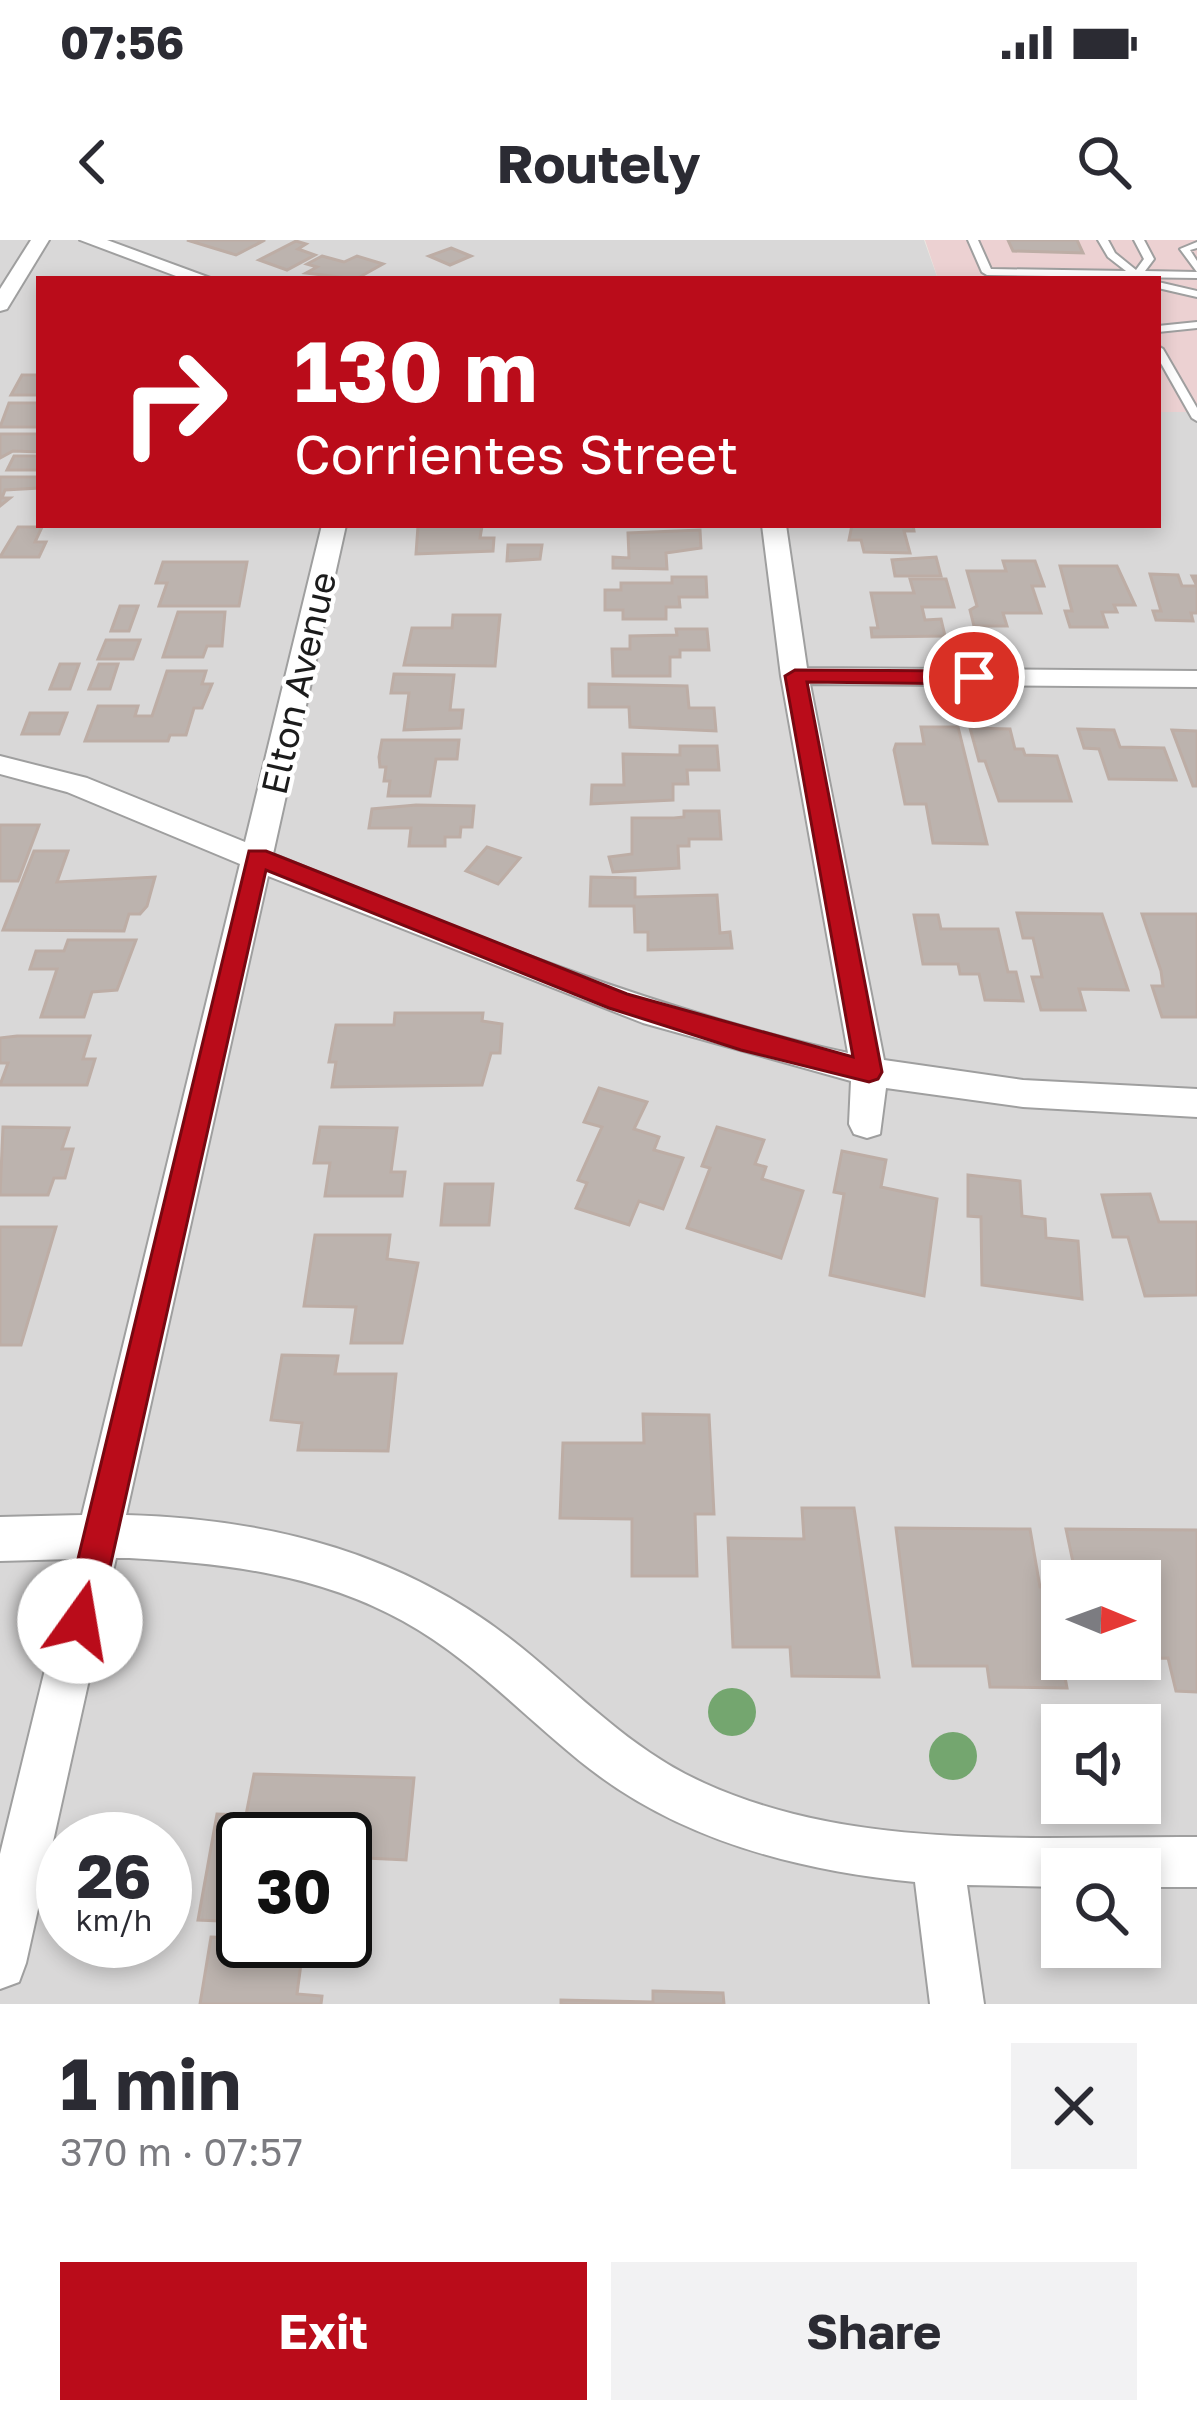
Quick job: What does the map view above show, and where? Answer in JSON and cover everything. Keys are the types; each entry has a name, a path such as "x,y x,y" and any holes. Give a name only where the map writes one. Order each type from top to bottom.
{"street":[{"path":"0,305 40,240"},
{"path":"89,240 194,276"},
{"name":"Elton Avenue","path":"0,1963 333,528"},
{"path":"774,528 795,676 869,1072 867,1124"},
{"path":"795,676 1197,679"},
{"path":"0,766 77,785 618,1001 741,1040 869,1072 1077,1099 1197,1103"},
{"path":"0,1539 100,1535 232,1540 319,1558 402,1593 479,1644 593,1746 692,1804 781,1838 886,1857 1197,1862"},
{"path":"938,1859 957,2004"}],"lane":[{"path":"973,240 987,272 1107,276"},
{"path":"1103,240 1136,276"},
{"path":"1138,276 1149,260 1139,240"},
{"path":"1149,276 1197,272 1185,249 1197,245"},
{"path":"1161,286 1197,294"},
{"path":"1161,328 1197,325"},
{"path":"1161,354 1197,418"}],"shaded area":[{"path":"0,240 924,240 937,276 36,276 36,528 1161,528 1161,412 1197,412 1197,2004 0,2004"},
{"path":"925,240 1197,240 1197,412 1161,412 1161,276 937,276"}],"building":[{"path":"187,240 265,240 236,255"},
{"path":"1008,240 1077,240 1083,253 1013,251"},
{"path":"296,241 306,244 298,249 315,255 287,270 259,260"},
{"path":"451,248 471,256 450,265 429,256"},
{"path":"322,256 344,262 357,256 383,264 361,276 331,276 306,273 317,267 307,264"},
{"path":"22,375 36,375 36,395 11,395"},
{"path":"9,403 36,403 36,427 0,427"},
{"path":"0,434 36,434 36,452 13,451 0,458"},
{"path":"14,456 36,456 36,470 7,470"},
{"path":"0,477 36,477 36,488 5,490 2,498 10,498 0,506"},
{"path":"18,527 42,528 35,542 46,542 39,557 0,557"},
{"path":"418,528 482,528 480,538 494,538 493,551 416,554"},
{"path":"851,528 914,531 904,531 910,553 864,552 861,540 849,540"},
{"path":"700,530 701,548 666,553 667,569 613,568 613,557 629,558 628,533"},
{"path":"508,545 542,545 540,559 507,561"},
{"path":"936,557 941,576 895,576 892,560"},
{"path":"1003,561 1035,561 1044,586 1032,586 1041,613 1003,613 1007,626 974,626 970,610 977,606 967,571 1006,571"},
{"path":"163,562 247,562 239,606 159,606 167,583 156,583"},
{"path":"1060,566 1117,566 1135,605 1114,605 1117,612 1102,612 1107,627 1070,627 1065,611 1072,611"},
{"path":"1150,574 1178,575 1182,586 1197,586 1193,621 1156,620 1153,611 1161,611"},
{"path":"672,577 706,577 707,597 679,597 680,607 666,607 666,619 623,619 623,610 605,610 605,590 621,590 621,583 672,583"},
{"path":"910,579 946,579 954,607 922,607 925,620 941,619 945,636 872,637 871,628 878,628 871,593 914,593"},
{"path":"120,606 138,606 129,631 111,631"},
{"path":"178,612 225,612 222,646 207,646 203,657 163,657"},
{"path":"453,615 500,615 495,666 404,665 412,628 452,628"},
{"path":"676,629 707,629 709,650 680,650 680,657 670,657 670,676 613,676 612,649 630,649 630,636 677,635"},
{"path":"106,640 140,640 133,659 98,659"},
{"path":"60,664 79,664 70,689 50,689"},
{"path":"99,664 118,664 110,689 89,689"},
{"path":"167,671 206,671 202,684 212,684 202,708 194,708 186,735 170,735 168,741 85,741 98,706 138,706 135,716 152,716"},
{"path":"394,674 454,675 450,710 463,710 461,728 404,730 409,693 391,693"},
{"path":"589,684 687,686 689,708 714,708 716,731 630,727 629,707 589,707"},
{"path":"30,713 67,713 59,734 22,734"},
{"path":"921,727 958,727 987,844 933,843 926,804 905,804 894,750 896,744 924,744"},
{"path":"970,728 1010,729 1015,749 1023,749 1025,755 1057,756 1071,801 999,801 985,761 979,761"},
{"path":"1078,729 1114,730 1120,747 1164,748 1176,780 1109,779 1099,749 1084,748"},
{"path":"1172,730 1197,731 1197,786 1193,786"},
{"path":"382,740 459,740 457,759 436,759 430,796 388,796 390,781 384,781 386,767 380,767"},
{"path":"680,746 717,746 719,770 687,770 688,784 673,784 673,800 591,804 592,785 624,785 623,754 680,755"},
{"path":"474,806 472,827 461,827 460,837 445,837 445,846 409,846 411,828 369,828 372,809"},
{"path":"684,811 719,811 721,839 689,839 689,846 678,846 679,868 613,872 609,857 632,854 632,818 684,817"},
{"path":"0,825 39,825 18,881 0,881"},
{"path":"487,847 520,858 498,884 466,871"},
{"path":"34,851 68,851 57,882 155,877 147,906 140,914 129,914 124,931 3,930"},
{"path":"591,877 635,878 635,897 717,895 720,933 730,932 732,948 648,950 648,932 635,932 634,906 590,906"},
{"path":"1017,913 1102,914 1128,990 1079,989 1085,1010 1041,1010 1032,977 1042,977 1033,938 1023,938"},
{"path":"1142,914 1197,914 1197,1017 1162,1017 1152,986 1163,986 1161,971"},
{"path":"914,915 938,915 941,929 998,929 1008,972 1016,972 1023,1001 985,1000 979,974 960,974 958,964 923,964"},
{"path":"68,940 136,940 117,990 92,992 84,1017 41,1017 57,969 30,969 36,951 64,951"},
{"path":"395,1013 483,1013 482,1021 502,1024 500,1053 491,1053 482,1085 332,1087 336,1062 329,1062 336,1025 394,1025"},
{"path":"90,1036 83,1059 95,1059 87,1085 0,1085 8,1063 0,1063 0,1038"},
{"path":"599,1088 647,1102 634,1129 659,1137 654,1150 683,1158 663,1209 639,1201 629,1225 576,1208 587,1183 578,1180 602,1127 584,1122"},
{"path":"3,1127 69,1128 62,1149 73,1149 65,1178 54,1178 48,1195 0,1195"},
{"path":"320,1127 397,1128 391,1172 405,1172 402,1196 325,1196 330,1163 314,1163"},
{"path":"717,1127 764,1140 755,1164 766,1167 762,1179 803,1191 781,1258 687,1228 710,1168 702,1166"},
{"path":"842,1151 886,1160 881,1187 937,1199 924,1296 830,1275 844,1194 834,1192"},
{"path":"968,1175 1020,1181 1022,1216 1045,1219 1046,1238 1078,1241 1082,1299 982,1285 981,1217 968,1216"},
{"path":"445,1184 493,1184 489,1225 441,1225"},
{"path":"1150,1194 1159,1222 1197,1222 1197,1295 1145,1296 1128,1237 1113,1237 1102,1195"},
{"path":"0,1227 56,1227 21,1345 0,1345"},
{"path":"315,1235 390,1235 387,1259 418,1263 402,1343 351,1343 356,1307 304,1306"},
{"path":"282,1355 338,1356 335,1374 396,1374 388,1451 298,1450 302,1423 271,1420"},
{"path":"643,1414 709,1415 714,1514 695,1514 697,1576 632,1576 632,1519 560,1518 563,1443 644,1443"},
{"path":"802,1508 854,1508 879,1677 792,1676 790,1647 733,1647 728,1538 804,1539"},
{"path":"896,1528 1030,1529 1041,1587 1041,1680 1065,1680 1067,1688 990,1687 987,1666 913,1666"},
{"path":"1066,1529 1197,1530 1197,1692 1176,1691 1168,1658 1161,1658 1161,1560 1073,1560"},
{"path":"254,1774 414,1778 406,1860 372,1858 372,1812 247,1812"},
{"path":"216,1820 216,1921 198,1920"},
{"path":"211,1937 216,1937 216,1968 300,1968 297,1994 322,1996 321,2004 200,2004"},
{"path":"653,1991 723,1993 724,2004 561,2004 561,2000 653,2002"}],"route":[{"path":"80,1621 257,857 618,1001 741,1040 869,1072 795,676 974,677"}]}
